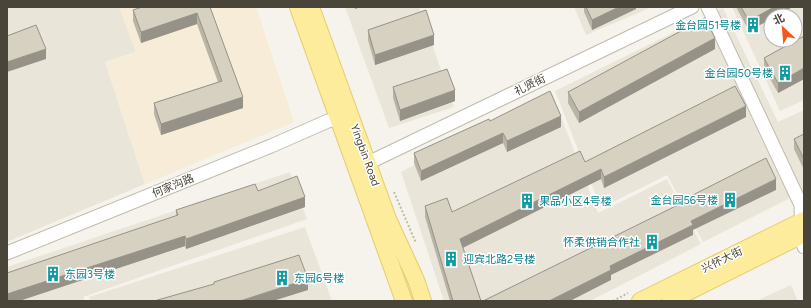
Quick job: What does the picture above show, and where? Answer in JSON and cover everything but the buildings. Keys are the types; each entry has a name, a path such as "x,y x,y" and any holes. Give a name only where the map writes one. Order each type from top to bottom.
{"main road":[{"name":"Yingbin Road","path":"298,7 404,301"},
{"name":"Yingbin Road","path":"311,7 388,219 416,280 423,301"},
{"name":"兴怀大街","path":"640,301 803,231"},
{"name":"兴怀大街","path":"670,301 803,231"}],"street":[{"name":"礼贤街","path":"368,163 692,7"},
{"path":"708,7 801,205 803,231"},
{"name":"何家沟路","path":"7,253 338,118"}],"shaded area":[{"path":"7,7 119,7 136,52 105,62 145,184 7,242"},
{"path":"119,7 256,7 294,122 145,184 105,62 136,52"},
{"path":"345,7 419,7 454,107 389,128"},
{"path":"574,7 652,7 586,35"},
{"path":"732,7 804,7 804,100 780,111"},
{"path":"723,8 778,122 804,110 804,191 703,242 667,175 601,208 555,91"},
{"path":"552,93 598,213 667,179 701,244 590,301 444,301 401,172"},
{"path":"290,172 307,219 83,297 85,301 7,301 7,267"},
{"path":"305,227 332,301 91,301 89,297"},
{"path":"791,285 798,301 756,301"}],"place":[{"name":"金台园51号楼","path":"753,25"},
{"name":"金台园50号楼","path":"785,73"},
{"name":"金台园56号楼","path":"730,200"},
{"name":"果品小区4号楼","path":"527,201"},
{"name":"怀柔供销合作社","path":"652,242"},
{"name":"迎宾北路2号楼","path":"451,259"},
{"name":"东园3号楼","path":"53,274"},
{"name":"东园6号楼","path":"282,278"}]}
